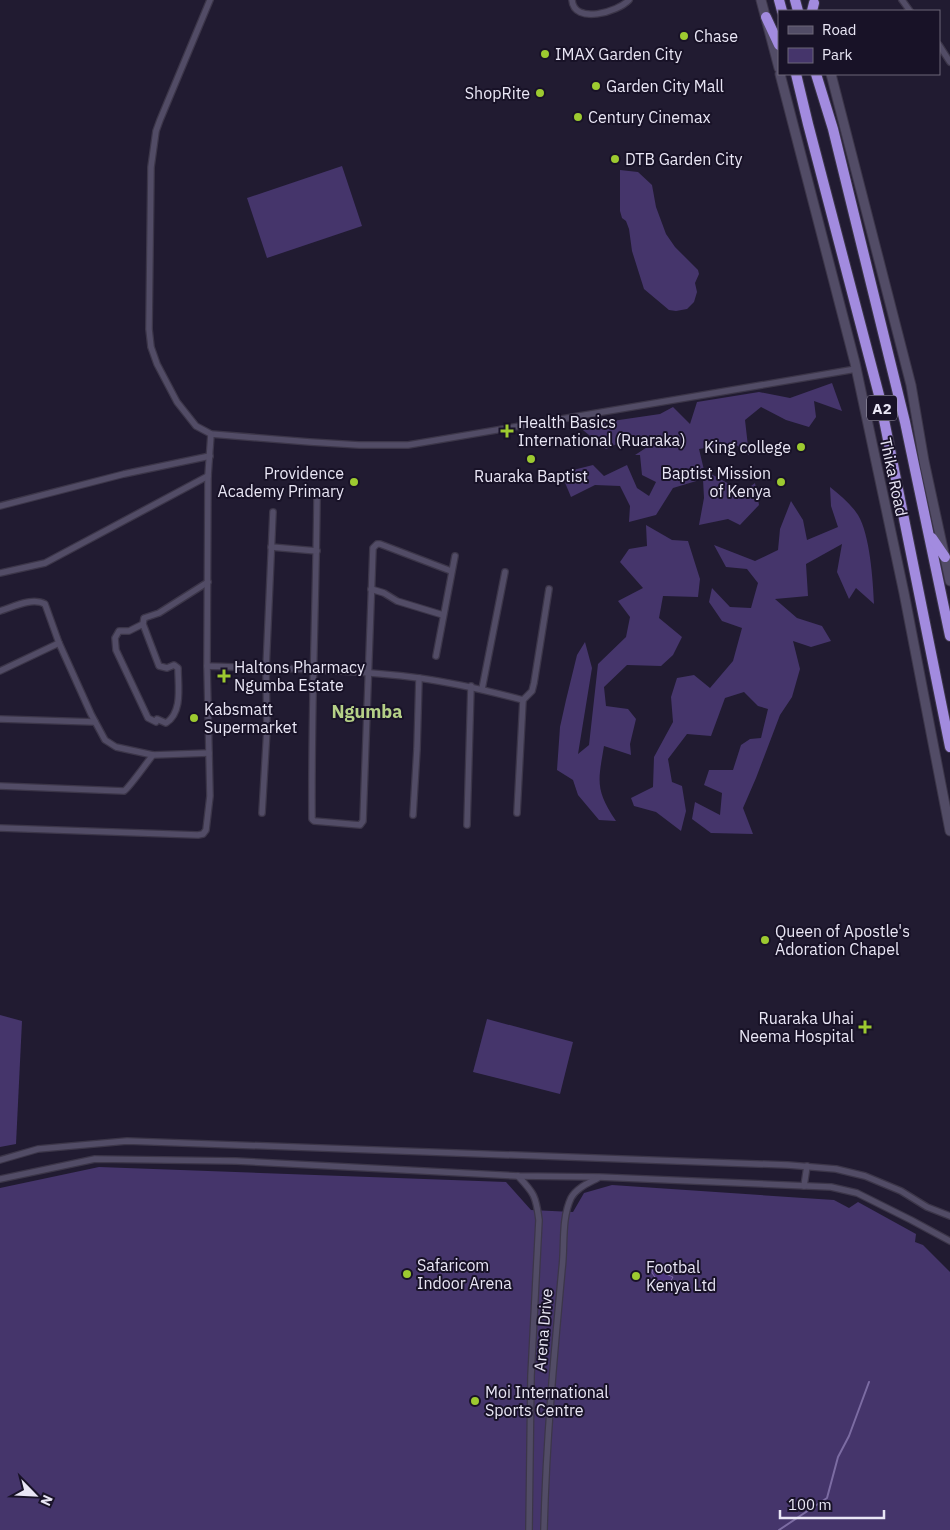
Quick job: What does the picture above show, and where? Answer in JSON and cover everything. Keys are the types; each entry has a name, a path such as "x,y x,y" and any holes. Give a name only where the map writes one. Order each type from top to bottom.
{"highway":[{"path":"766,17 778,43"},
{"path":"790,75 808,124"},
{"name":"Thika Road","path":"796,75 879,395 950,747"},
{"name":"Thika Road","path":"816,75 833,130 905,422 950,636"},
{"path":"929,533 945,557"}],"main road":[{"path":"761,0 778,64"},
{"name":"Thika Road","path":"780,75 856,369 904,593 950,831"},
{"name":"Thika Road","path":"831,75 911,386 924,461 950,581"}],"street":[{"path":"210,0 156,130 151,166 148,329 151,347 157,364 177,402 196,426 211,434 359,445 408,445 856,369"},
{"path":"572,0 575,8 580,12 594,14 613,10 629,0"},
{"path":"940,47 950,62"},
{"path":"0,828 203,834 206,830 210,796 207,666 208,476 211,434"},
{"path":"0,506 124,474 210,456"},
{"path":"0,573 45,563 208,476"},
{"path":"317,498 312,747 312,819 314,821 360,825 363,820 373,548 377,544 451,571"},
{"path":"262,813 267,729 266,669 273,512"},
{"path":"271,547 316,551"},
{"path":"436,656 455,556"},
{"path":"482,689 505,572"},
{"path":"143,624 128,631 119,631 115,638 116,650 148,718 156,722 157,719 166,723 175,714 178,707 178,668 174,666 167,668 158,666 143,624 144,618 159,613 208,582"},
{"path":"371,589 384,593 397,601 444,615"},
{"path":"517,813 523,700 532,691 534,683 549,589"},
{"path":"0,611 32,601 40,601 45,604 59,643 95,722 103,738 111,745 153,755 208,753"},
{"path":"0,671 59,643"},
{"path":"207,666 368,673 419,678 471,686 523,700"},
{"path":"413,815 419,678"},
{"path":"467,825 471,686"},
{"path":"0,719 95,722"},
{"path":"0,786 124,791 153,755"},
{"path":"0,1160 38,1149 127,1141 807,1166 836,1169 865,1176 901,1191 927,1207 950,1216"},
{"path":"0,1179 95,1159 236,1161 518,1176 599,1177 831,1187 857,1193 950,1242"},
{"path":"804,1186 807,1166"},
{"name":"Arena Drive","path":"518,1176 531,1190 536,1199 539,1220 531,1376 529,1530"},
{"name":"Arena Drive","path":"544,1530 553,1361 563,1265 565,1220 571,1198 579,1189 599,1177"}],"green space":[{"path":"342,166 362,226 267,258 247,198"},
{"path":"620,170 638,172 652,185 656,207 666,234 675,247 698,270 699,274 695,283 697,292 694,302 687,309 669,310 644,289 632,251 629,229 620,211"},
{"path":"832,383 842,411 814,401 816,417 809,427 786,420 761,407 745,420 749,455 734,443 699,449 704,470 731,485 738,496 755,483 759,505 740,525 728,519 699,525 704,498 703,479 673,488 656,515 629,522 630,506 620,486 595,485 571,497 561,473 593,465 604,476 627,465 637,488 649,496 656,482 642,475 640,455 635,455 655,442 629,438 606,449 578,426 660,414 673,407 690,424 697,402 759,392 790,398"},
{"path":"830,487 852,507 862,524 870,558 874,604 856,588 849,599 837,572 842,544 806,564 808,596 775,599 797,618 822,626 831,641 811,647 793,641 800,669 792,697 780,715 743,808 753,834 711,833 692,819 695,802 720,815 722,793 704,785 709,770 733,770 741,745 750,739 761,738 768,709 758,706 744,692 725,698 711,736 687,734 668,759 672,782 682,786 686,811 681,831 656,812 634,806 631,798 653,787 654,757 673,722 671,697 677,678 694,675 710,688 733,661 742,628 722,621 709,602 712,588 730,607 751,608 758,583 747,569 726,567 714,545 755,561 778,550 780,529 791,501 803,520 807,540 838,527 831,506"},
{"path":"646,525 672,540 688,541 700,579 698,597 663,596 659,618 682,637 673,655 661,666 627,665 604,687 606,706 628,709 636,719 630,744 631,755 604,746 600,768 601,793 616,821 599,820 578,795 573,780 557,770 560,727 577,655 585,642 592,668 578,754 589,745 598,664 626,637 630,617 618,601 643,588 620,562 629,549 647,546"},
{"path":"0,1015 22,1021 16,1144 0,1147"},
{"path":"487,1019 573,1042 560,1094 473,1072"},
{"name":"Moi International Sports Centre","path":"99,1167 506,1182 531,1210 573,1212 584,1193 612,1185 834,1200 849,1208 858,1202 916,1234 915,1242 923,1245 950,1272 950,1530 0,1530 0,1188"}],"shaded area":[{"path":"669,1267 666,1274 673,1277 669,1284 655,1283 655,1277 652,1273 653,1268"}],"waterway":[{"path":"779,1530 827,1498 838,1457 849,1436 869,1382"}],"place":[{"name":"Chase","path":"684,36"},
{"name":"IMAX Garden City","path":"545,54"},
{"name":"Garden City Mall","path":"596,86"},
{"name":"ShopRite","path":"540,93"},
{"name":"Century Cinemax","path":"578,117"},
{"name":"DTB Garden City","path":"615,159"},
{"name":"Health Basics International (Ruaraka)","path":"507,431"},
{"name":"King college","path":"801,447"},
{"name":"Ruaraka Baptist","path":"531,459"},
{"name":"Providence Academy Primary","path":"354,482"},
{"name":"Baptist Mission of Kenya","path":"781,482"},
{"name":"Haltons Pharmacy Ngumba Estate","path":"224,676"},
{"name":"Kabsmatt Supermarket","path":"194,718"},
{"name":"Queen of Apostle's Adoration Chapel","path":"765,940"},
{"name":"Ruaraka Uhai Neema Hospital","path":"865,1027"},
{"name":"Safaricom Indoor Arena","path":"407,1274"},
{"name":"Footbal Kenya Ltd","path":"636,1276"},
{"name":"Moi International Sports Centre","path":"475,1401"}],"district":[{"name":"Ngumba","path":"367,711"}]}
